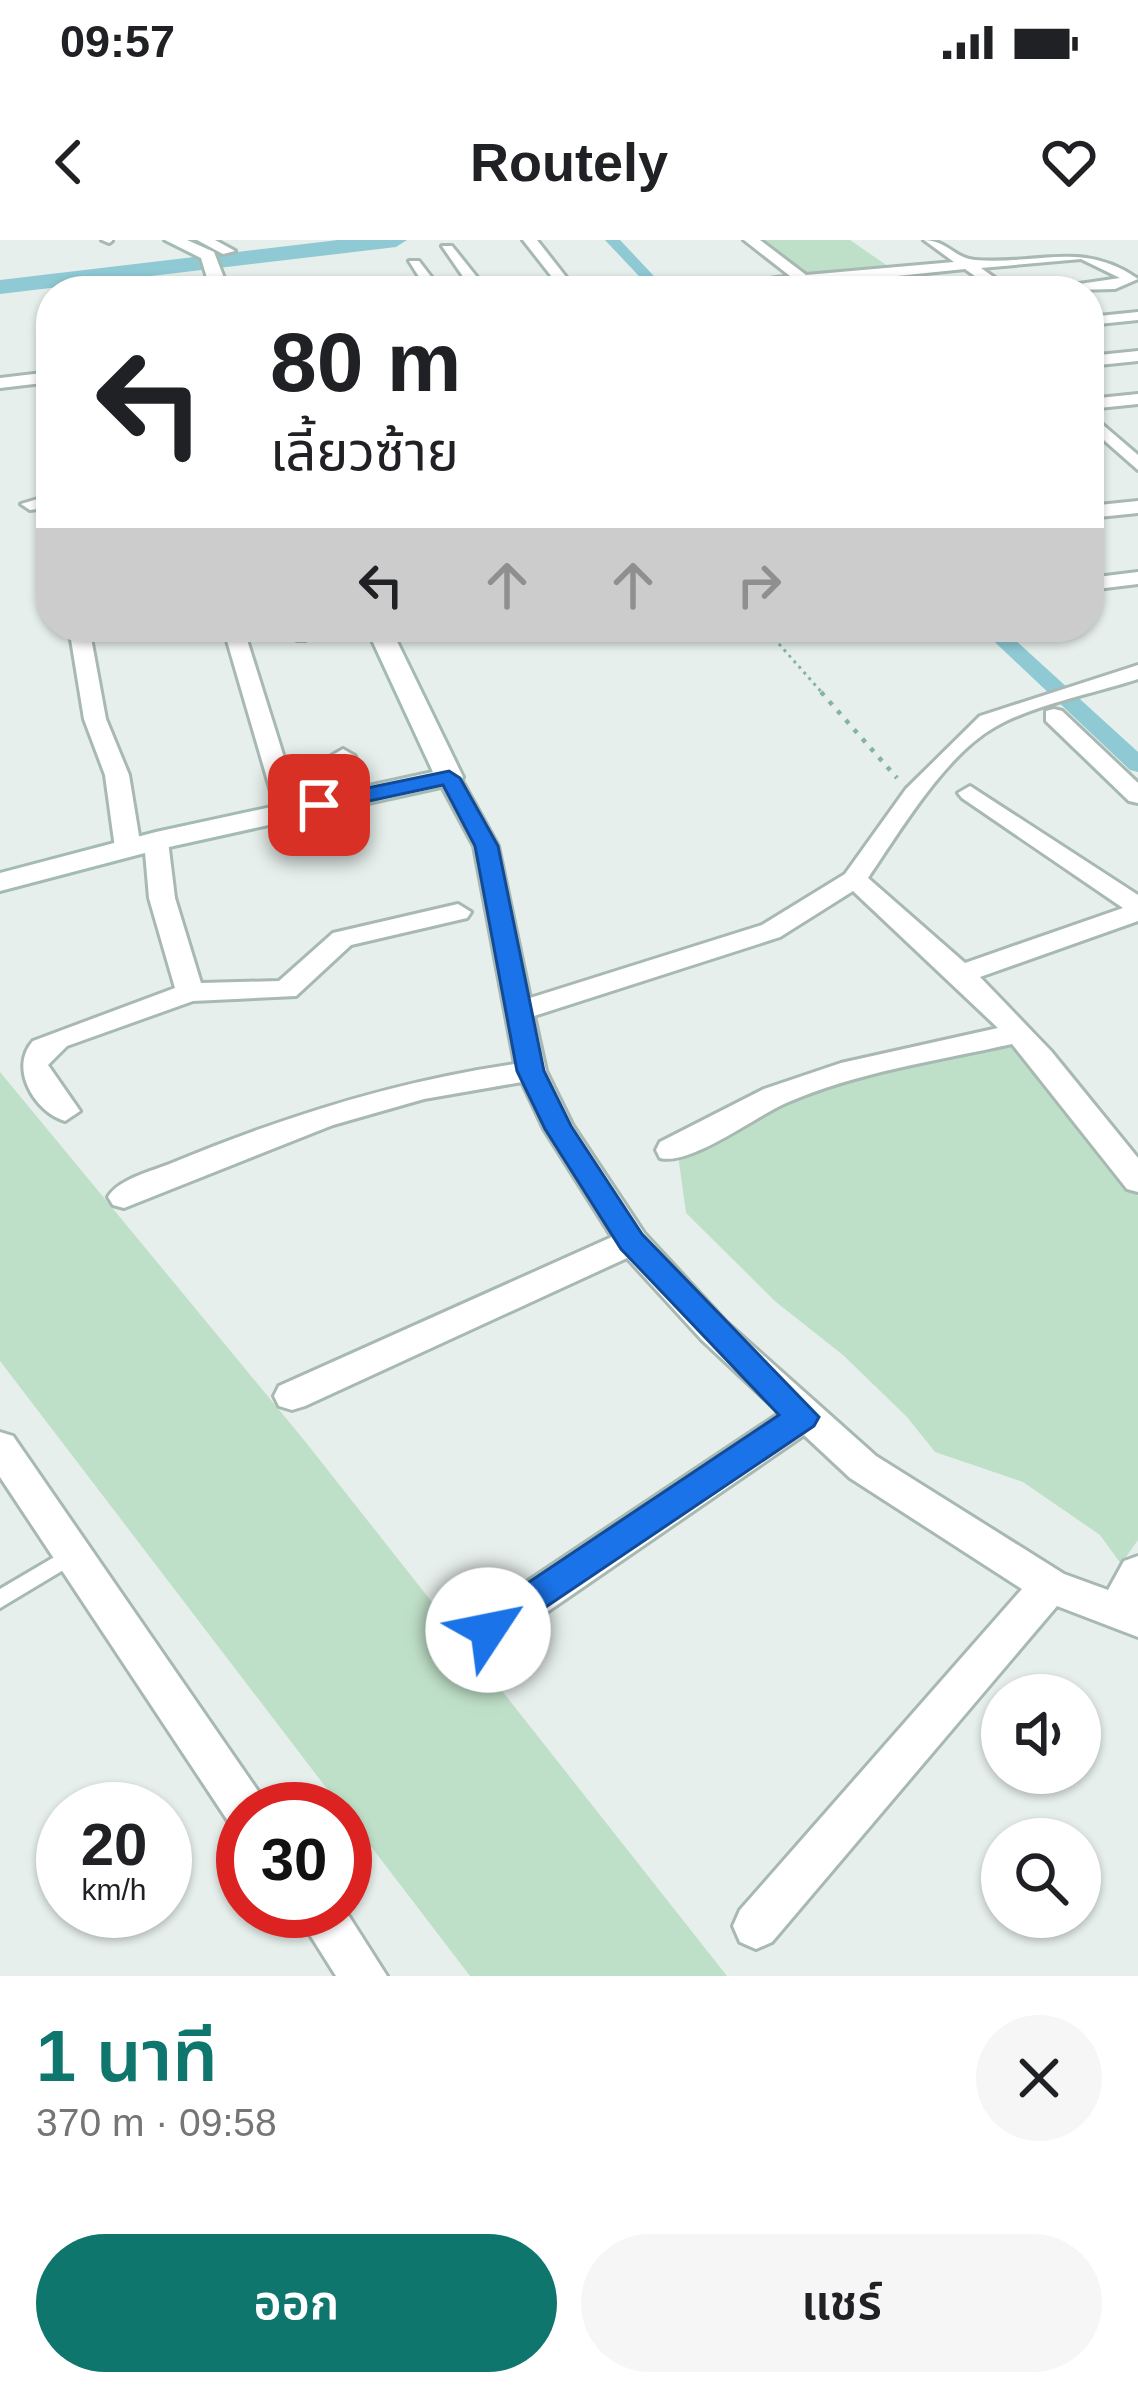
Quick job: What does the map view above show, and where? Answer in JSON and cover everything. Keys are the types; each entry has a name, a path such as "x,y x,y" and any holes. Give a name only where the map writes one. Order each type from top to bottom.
{"street":[{"path":"751,240 799,276"},
{"path":"931,240 987,276"},
{"path":"182,241 209,255 228,251"},
{"path":"530,241 558,276"},
{"path":"447,249 469,276"},
{"path":"849,276 1088,255 1131,279 1104,287"},
{"path":"414,264 424,276"},
{"path":"1104,319 1138,316"},
{"path":"1104,359 1138,356"},
{"path":"0,383 36,379"},
{"path":"1104,402 1138,399"},
{"path":"1104,430 1138,465"},
{"path":"29,504 36,503"},
{"path":"1104,510 1138,507"},
{"path":"1104,583 1136,581"},
{"path":"82,642 95,719 162,898 190,992"},
{"path":"238,642 289,812"},
{"path":"384,642 449,778 477,825 495,880 530,1071 559,1129 632,1242 713,1331 802,1417 863,1467 1050,1586 1128,1615 1138,1573"},
{"path":"522,1010 770,932 854,879 914,794 988,721 1138,672"},
{"path":"1054,716 1138,796"},
{"path":"343,756 350,798"},
{"path":"0,882 142,844 449,778"},
{"path":"970,793 1138,909"},
{"path":"854,879 965,973 1133,1165"},
{"path":"965,973 1138,909"},
{"path":"65,1111 34,1070 37,1050 190,992 286,990 342,939 458,912"},
{"path":"671,1150 775,1096 832,1076 1019,1033"},
{"path":"124,1197 215,1155 374,1098 530,1071"},
{"path":"292,1396 632,1242"},
{"path":"488,1630 802,1417"},
{"path":"0,1447 227,1782"},
{"path":"756,1926 1050,1586"},
{"path":"337,1938 364,1976"}],"lane":[{"path":"0,1599 74,1554"}],"path":[{"path":"777,642 914,794"}],"green space":[{"path":"763,240 850,240 892,269 818,276 807,276"},
{"path":"1014,1039 1138,1196 1138,1540 1121,1564 1100,1535 1023,1482 935,1452 907,1417 843,1355 776,1302 686,1213 678,1155 783,1102 858,1077"},
{"path":"0,1072 304,1440 727,1976 470,1976 372,1848 372,1782 322,1782 0,1361"}],"waterway":[{"path":"93,276 396,240"},
{"path":"612,240 647,276"},
{"path":"0,287 36,283"},
{"path":"1005,642 1138,765"}],"route":[{"path":"319,805 449,778 487,846 530,1071 559,1129 632,1242 713,1331 802,1417 488,1630"}]}
